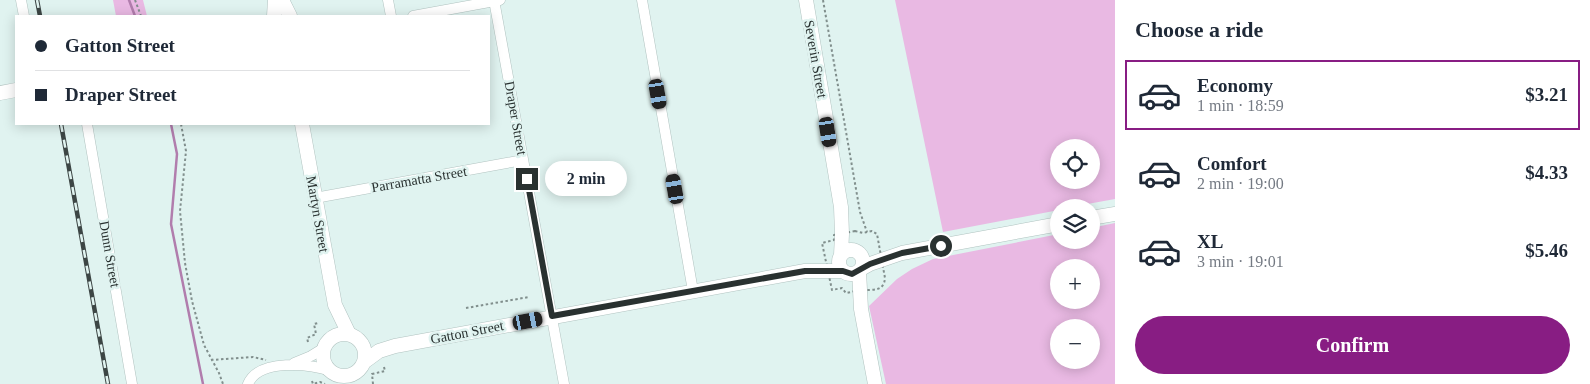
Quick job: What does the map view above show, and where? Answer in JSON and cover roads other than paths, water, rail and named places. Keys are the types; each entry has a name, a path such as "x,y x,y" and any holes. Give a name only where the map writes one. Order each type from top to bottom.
{"street":[{"path":"21,0 24,15"},
{"path":"274,15 275,0"},
{"path":"282,0 290,15"},
{"path":"388,0 391,15"},
{"path":"418,15 496,0"},
{"name":"Draper Street","path":"496,0 564,384"},
{"path":"642,0 693,291"},
{"name":"Severin Street","path":"806,0 841,206 856,251"},
{"path":"0,93 15,90"},
{"name":"Dunn Street","path":"87,125 132,384"},
{"name":"Martyn Street","path":"302,125 335,305 332,328 325,345"},
{"name":"Parramatta Street","path":"315,198 523,160"},
{"name":"Severin Street","path":"840,256 841,206"},
{"path":"1100,216 1115,214"},
{"path":"844,272 852,274 870,264 902,253 1050,226"},
{"path":"861,309 839,264 840,256 847,250 902,253"},
{"path":"856,251 863,260 860,270 861,309 875,384"},
{"name":"Gatton Street","path":"805,271 840,256"},
{"name":"Gatton Street","path":"358,372 380,351 394,346 805,271 844,272"},
{"name":"Martyn Street","path":"335,305 354,337"},
{"path":"248,384 260,371 288,365 311,356 337,335 354,337 364,350 358,372 347,376 337,376 316,366 288,365"},
{"name":"Gatton Street","path":"354,337 394,346"},
{"path":"325,345 324,361 337,376"}],"waterway":[{"path":"129,0 135,15"},
{"path":"171,125 177,154 171,224 203,384"}],"railway":[{"path":"37,0 40,15"},
{"path":"61,125 108,384"}]}
